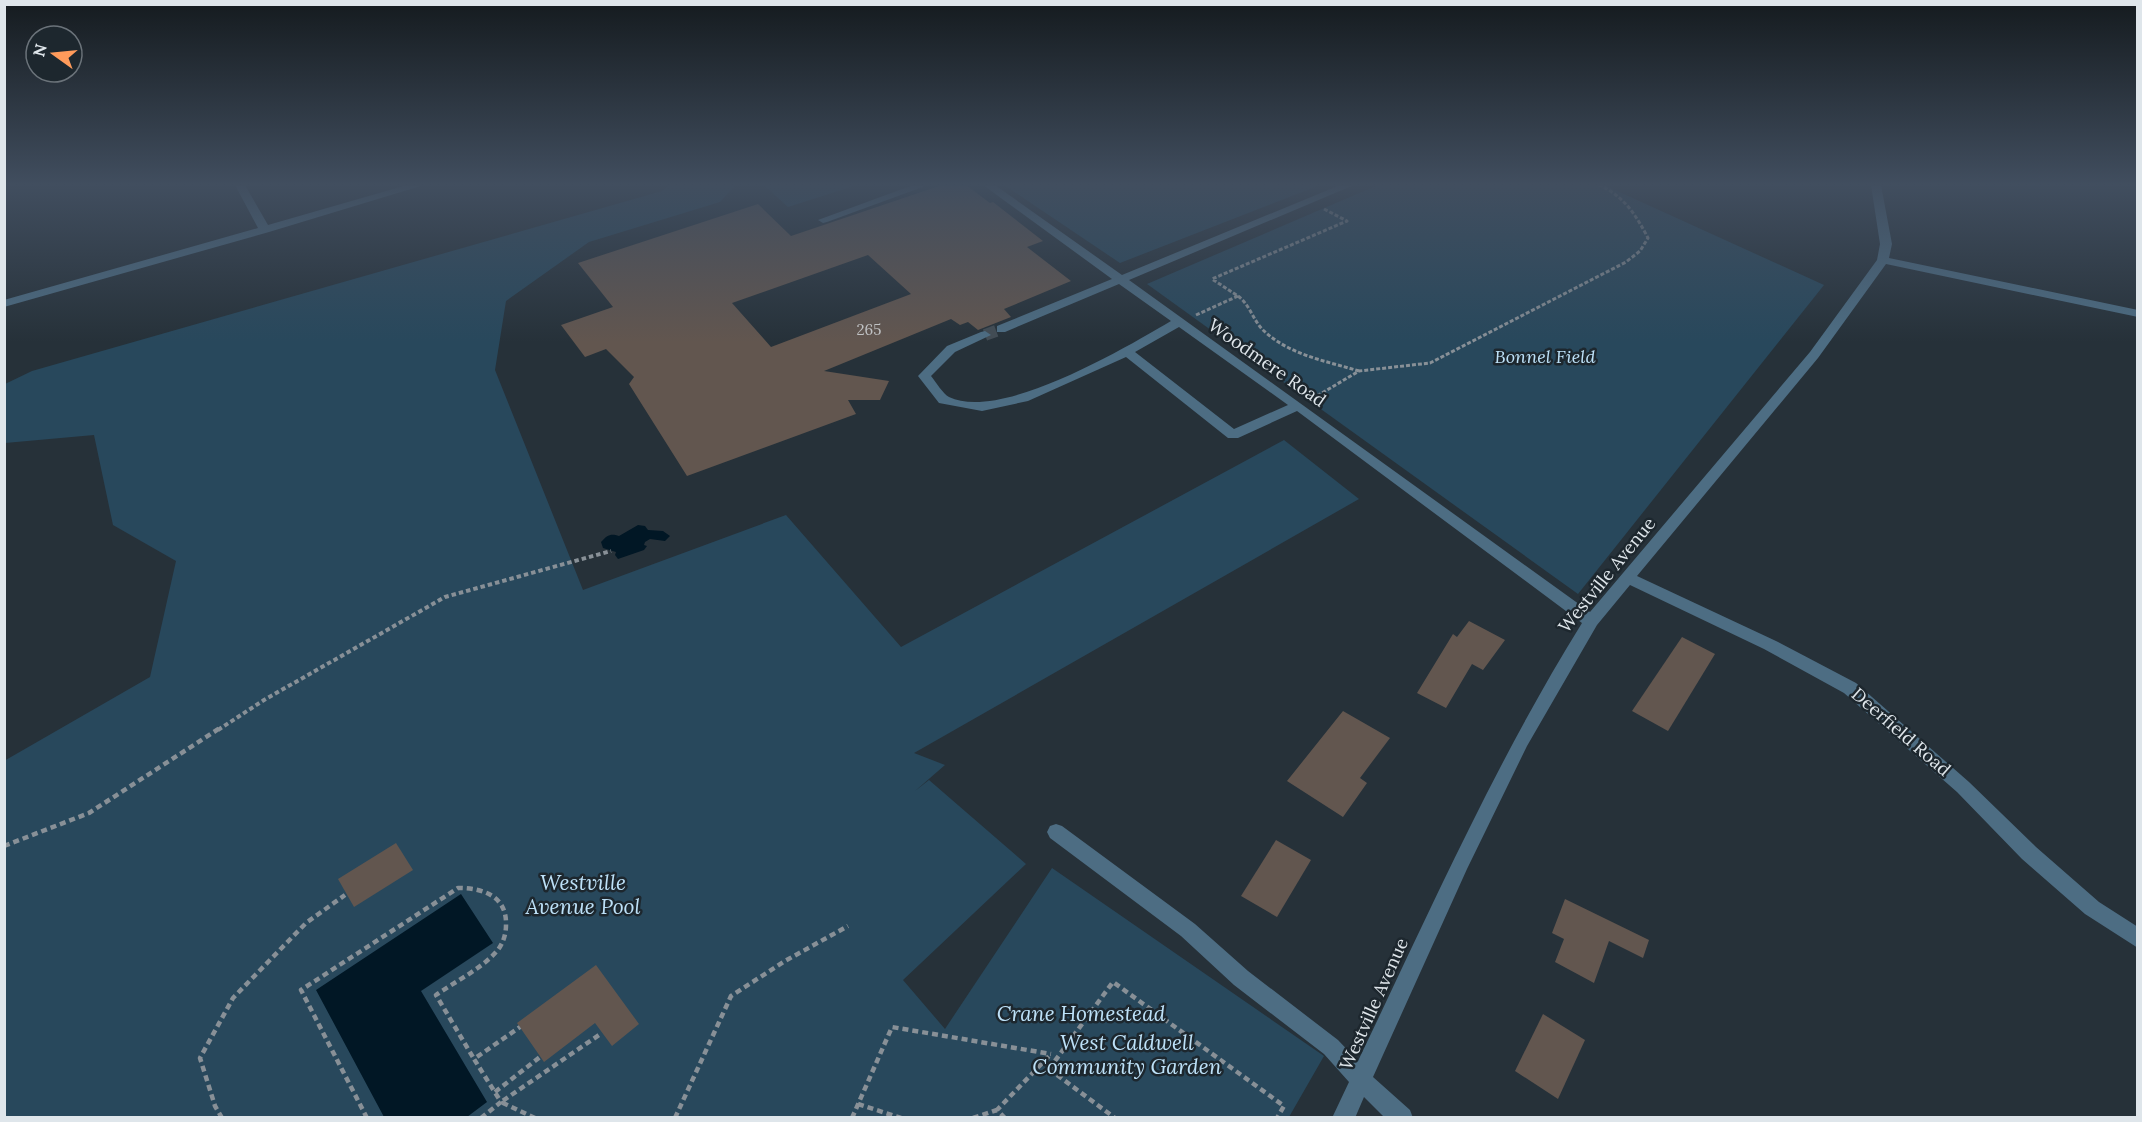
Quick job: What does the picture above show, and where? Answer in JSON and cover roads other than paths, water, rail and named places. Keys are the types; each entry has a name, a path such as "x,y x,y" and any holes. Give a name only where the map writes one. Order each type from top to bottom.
{"street":[{"path":"4,304 240,237"},
{"name":"Woodmere Road","path":"1061,237 1298,406 1591,621"},
{"path":"1001,329 1223,237"},
{"path":"1885,237 1883,260 2138,314"},
{"name":"Westville Avenue","path":"1343,1118 1489,802 1534,716 1591,621 1814,356 1883,260"},
{"path":"984,335 951,349 924,376 944,400 982,407 1028,397 1127,352 1178,322"},
{"path":"1127,352 1233,435 1298,406"},
{"name":"Deerfield Road","path":"1628,579 1770,645 1850,688 1947,772 2029,853 2092,908 2138,939"},
{"path":"1056,832 1188,930 1241,978 1331,1047 1361,1080 1402,1118"}],"tunnel":[{"path":"985,335 1001,329"}],"park label":[{"name":"Bonnel Field","path":"1545,357"},
{"name":"Westville Avenue Pool","path":"583,895"},
{"name":"Crane Homestead","path":"1081,1014"},
{"name":"West Caldwell Community Garden","path":"1127,1055"}]}
